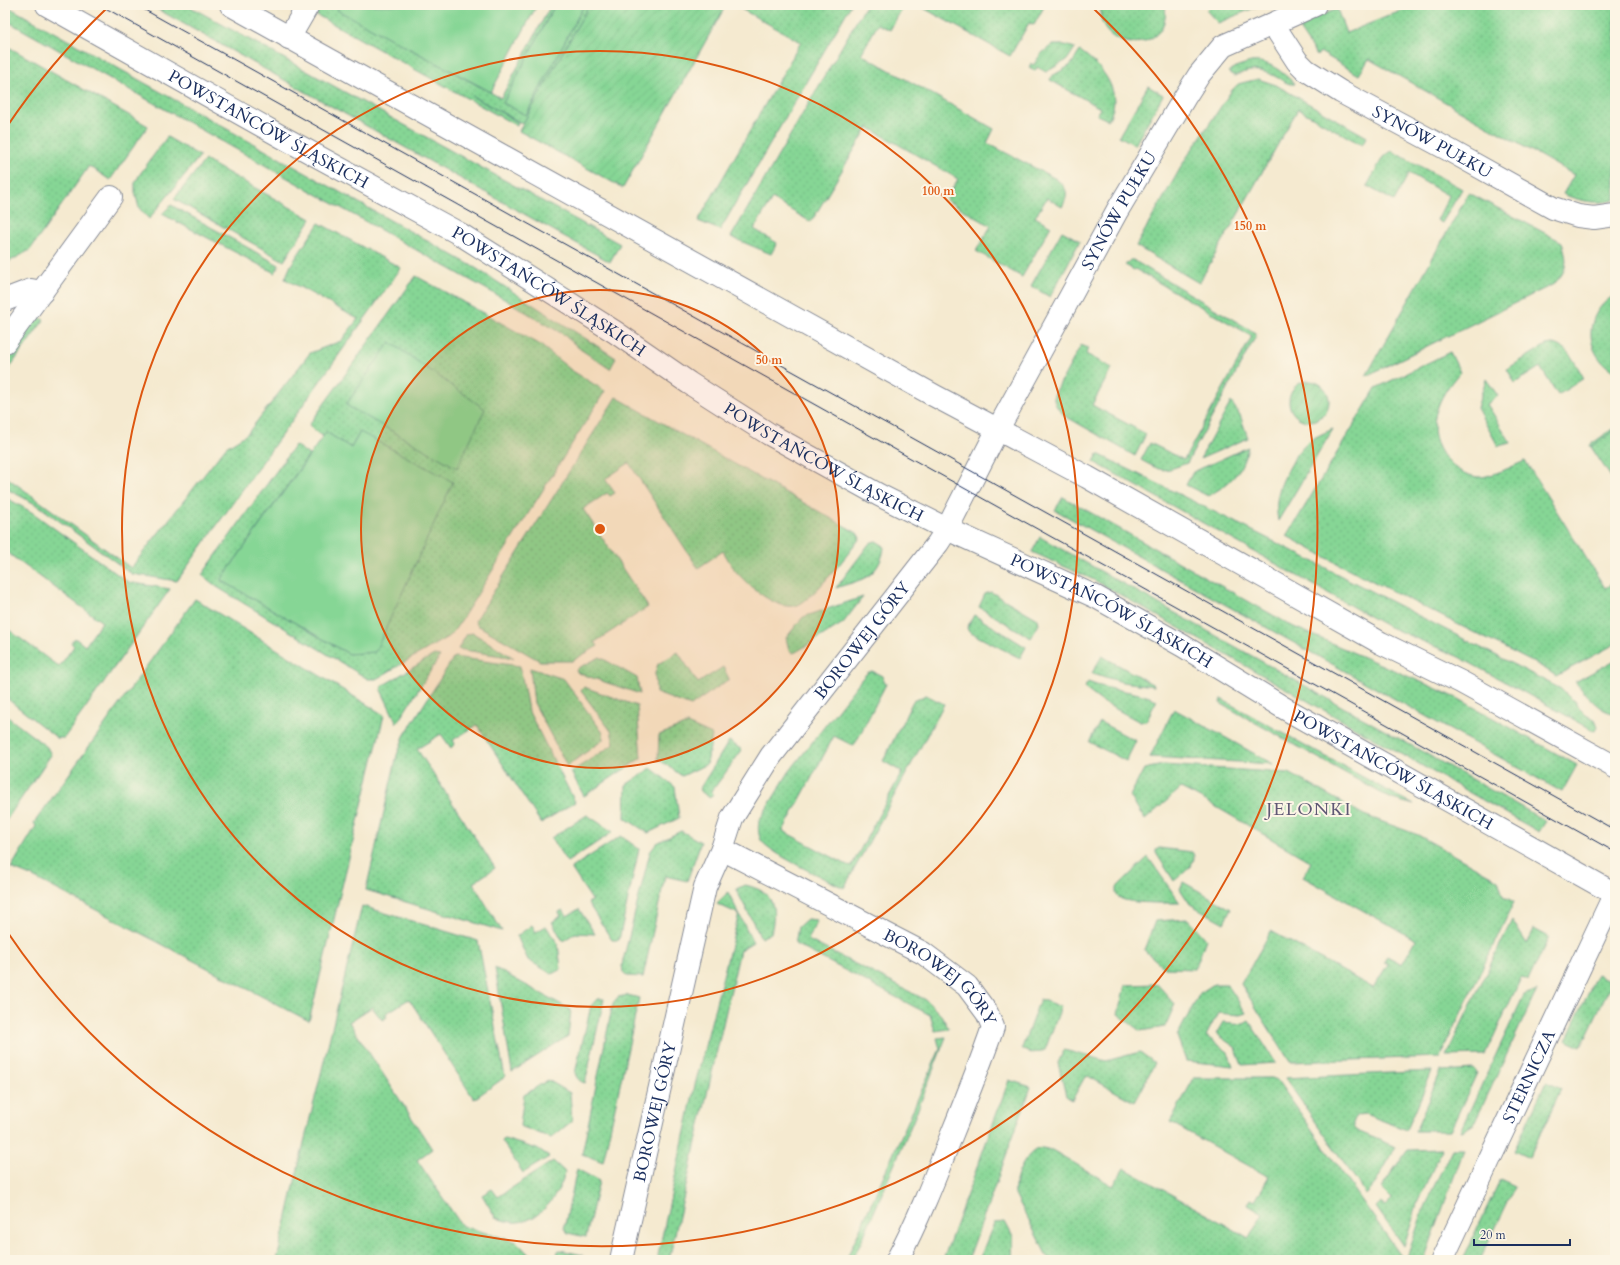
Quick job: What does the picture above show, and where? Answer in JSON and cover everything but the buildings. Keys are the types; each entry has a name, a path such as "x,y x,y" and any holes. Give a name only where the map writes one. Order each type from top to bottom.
{"main road":[{"name":"POWSTAŃCÓW ŚLĄSKICH","path":"47,5 460,234 616,332 689,383 770,434 879,495 947,530 1063,582 1107,604 1183,646 1284,708 1615,894"},
{"path":"231,5 935,396 1087,477 1382,643 1456,679 1615,766"},
{"path":"289,38 308,5"},
{"name":"SYNÓW PUŁKU","path":"998,429 1117,211 1185,97 1223,46 1315,5"},
{"name":"SYNÓW PUŁKU","path":"1272,24 1297,61 1306,70 1341,92 1553,208 1578,216 1594,218 1615,216"},
{"path":"5,342 111,197"},
{"path":"5,300 31,290 42,292"},
{"name":"BOROWEJ GÓRY","path":"621,1260 705,887 722,849 732,818 771,756 947,530 998,429"},
{"name":"BOROWEJ GÓRY","path":"722,849 922,953 967,986 987,1013 993,1027 931,1188 909,1239 898,1260"},
{"name":"STERNICZA","path":"1442,1260 1615,894"}],"green space":[{"path":"5,5 474,267 616,358 610,369 580,349 564,335 504,299 5,20"},
{"path":"150,5 187,5 620,244 610,262"},
{"path":"320,5 340,5 338,10 501,98 551,5 555,5 503,103 526,115 584,5 589,5 523,124 472,96 518,122 517,126 315,14"},
{"path":"340,5 537,5 491,92 337,10"},
{"path":"555,5 584,5 526,115 503,103"},
{"path":"589,5 726,5 623,188 519,131"},
{"path":"734,5 851,5 720,230 698,221 801,42"},
{"path":"866,5 904,5 890,30 878,24 861,54 994,129 987,143 1056,179 1065,189 1066,199 1062,207 1047,198 1035,217 1051,226 1022,277 976,251 991,226 946,200 958,179 868,127 811,222 772,199 754,229 777,243 771,254 731,237"},
{"path":"918,5 1045,5 1034,25 1029,23 1010,56"},
{"path":"1101,5 1165,5 1164,22 1157,34 1146,41 1133,43 1120,40 1109,33 1102,21"},
{"path":"1213,5 1261,5 1218,23 1206,10"},
{"path":"1416,5 1615,5 1615,200 1589,202 1575,199 1563,194 1574,175 1369,59 1359,75 1320,52 1317,56 1299,29 1302,23 1337,9 1346,33"},
{"path":"5,45 148,126 110,180 89,166 30,250 5,264"},
{"path":"1052,45 1065,45 1075,48 1067,60 1046,72 1037,67 1035,71 1029,68 1031,63 1033,65 1041,54"},
{"path":"1080,51 1096,64 1109,81 1114,100 1113,110 1108,120 1097,115 1100,108 1050,80 1052,76 1071,65"},
{"path":"1251,62 1270,65 1280,71 1295,84 1287,83 1263,72 1252,71 1234,76 1228,72 1238,66"},
{"path":"1258,79 1276,85 1367,137 1362,145 1298,109 1199,283 1136,246 1185,160 1232,90 1238,84"},
{"path":"1148,86 1163,95 1135,145 1119,136"},
{"path":"167,137 200,156 149,219 139,208 135,192 135,183"},
{"path":"1392,151 1462,189 1442,223 1437,220 1449,196 1409,173 1394,201 1367,186 1383,157"},
{"path":"205,160 311,219 284,261 174,199"},
{"path":"1469,193 1562,242 1566,265 1562,274 1554,284 1366,376"},
{"path":"171,205 279,265 275,273 162,214"},
{"path":"319,223 401,268 177,581 132,574 39,506 5,488 5,476 131,568 226,447 247,434 310,353 341,341 358,319 285,279 291,265"},
{"path":"1062,231 1080,241 1050,297 1031,286"},
{"path":"1130,260 1133,260 1254,332 1256,336 1187,463 1164,470 1141,460 1150,443 1184,460 1252,336 1135,269 1134,270 1125,265"},
{"path":"416,276 539,344 571,370 605,391 451,635 376,679 368,679 217,587 202,575 295,445 309,455 221,580 349,654 360,432 351,448 326,432 323,436 317,433 309,425"},
{"path":"1615,295 1615,372 1604,364 1597,355 1592,344 1591,334 1592,323 1597,312 1604,303"},
{"path":"37,316 44,320 5,374 5,361"},
{"path":"390,342 485,409 457,468 346,405"},
{"path":"1552,344 1563,348 1571,356 1584,378 1558,395 1540,367 1515,383 1507,369 1546,345"},
{"path":"1081,345 1088,348 1086,354 1112,368 1092,405 1146,434 1135,456 1065,416 1055,404 1054,395"},
{"path":"1450,352 1460,372 1445,392 1439,403 1436,414 1434,426 1435,437 1439,449 1447,460 1461,472 1479,477 1495,473 1525,461 1605,588 1615,582 1615,644 1556,676 1544,668 1327,558 1287,536 1376,388"},
{"path":"1486,379 1498,396 1487,404 1511,443 1498,446 1477,408"},
{"path":"1313,381 1320,384 1326,390 1329,401 1328,409 1320,418 1313,421 1305,421 1298,418 1290,409 1289,397 1292,390 1301,382"},
{"path":"616,397 857,533 860,538 830,575 805,601 798,605 781,605 763,596 746,582 734,569 723,551 698,568 629,463 605,479 615,493 610,496 607,493 583,509 648,607 595,642 598,646 572,661 540,661 477,625 475,621"},
{"path":"1231,402 1240,415 1248,438 1200,459"},
{"path":"1615,427 1615,430 1591,447 1590,445"},
{"path":"1333,429 1278,521 1277,505 1279,491 1296,454 1311,440"},
{"path":"1615,430 1615,483 1591,447"},
{"path":"326,432 351,448 360,432 453,482 375,652 349,654 221,580"},
{"path":"1248,447 1238,471 1223,487 1208,496 1186,485 1193,472"},
{"path":"1098,454 1283,546 1561,689 1576,702 1576,705 1586,715 1596,721 1598,727 1595,731 1459,657 1385,625 1094,462"},
{"path":"5,497 33,513 128,582 170,589 64,738 57,738 5,697 5,627 59,667 74,646 71,643 75,638 85,646 102,622 5,551"},
{"path":"1063,497 1294,627 1459,699 1577,765 1562,792 1055,510"},
{"path":"1040,537 1546,821 1539,832 1094,580 1032,552"},
{"path":"876,541 884,546 884,550 874,571 861,580 836,588 869,544"},
{"path":"991,592 1038,619 1039,624 1031,638 979,607 985,594"},
{"path":"863,597 843,623 796,652 793,653 789,650 786,638 803,617"},
{"path":"195,599 384,715 309,1021 33,877 11,868 36,826 34,823"},
{"path":"974,615 1026,647 1020,658 969,632 967,628"},
{"path":"473,633 514,658 458,649 467,634"},
{"path":"678,652 698,683 723,667 729,679 691,706 656,693 655,673 658,664"},
{"path":"434,655 440,656 397,723 381,690 382,686"},
{"path":"1102,656 1154,686 1122,682 1092,673"},
{"path":"454,657 520,666 528,710 575,802 541,823 477,725 453,740 455,744 451,748 441,734 417,749 495,868 473,883 502,931 366,890 397,755 404,736"},
{"path":"600,657 637,678 640,694 578,673 576,670"},
{"path":"1615,660 1615,713 1603,710 1575,682"},
{"path":"530,668 564,679 603,733 603,740 567,766 534,703"},
{"path":"872,671 882,676 886,684 854,746 834,736 783,831 851,867 902,772 883,761 913,701 926,695 944,704 844,888 786,859 766,846 759,835 759,821 789,772 860,681 867,673"},
{"path":"1088,682 1140,694 1157,700 1146,721 1140,722 1101,701 1084,688"},
{"path":"584,687 637,706 641,758 584,796 571,772 614,744 611,731 581,691"},
{"path":"1221,699 1414,805 1392,799 1381,793 1220,703"},
{"path":"1174,709 1273,764 1150,757"},
{"path":"5,715 47,747 51,755 5,822"},
{"path":"1100,722 1136,741 1126,761 1089,742"},
{"path":"687,724 712,735 707,764 682,776 658,759 659,735"},
{"path":"729,741 742,750 712,791 713,794 710,798 699,790"},
{"path":"1163,765 1289,773 1364,815 1418,835 1498,880 1503,896 1514,902 1440,1057 1290,1062 1241,984 1271,931 1373,988 1388,964 1384,962 1387,956 1402,964 1416,940 1303,877 1311,862 1181,788 1145,820 1130,796 1144,769"},
{"path":"651,768 675,787 679,818 648,833 625,818 626,785"},
{"path":"587,815 613,832 567,862 551,838"},
{"path":"681,831 701,842 687,881 665,876 643,977 627,976 623,972 622,965 650,852 657,843"},
{"path":"621,836 639,849 619,940 612,940 588,903 592,900 571,868"},
{"path":"1159,848 1192,852 1194,860 1189,868 1174,881 1156,853 1156,850"},
{"path":"1148,857 1180,903 1148,903 1131,901 1120,898 1117,895 1117,887"},
{"path":"1183,882 1231,909 1224,923 1190,904 1180,889"},
{"path":"745,885 762,891 768,896 773,908 774,915 771,933 761,938 736,889"},
{"path":"728,892 739,914 717,904"},
{"path":"362,906 478,941 505,1077 474,1099 409,999 385,1014 387,1017 382,1020 372,1007 349,1022 432,1149 417,1160 462,1226 517,1242 534,1260 277,1260"},
{"path":"579,909 595,934 575,933 563,941 552,922 561,916 559,912 563,910 567,916"},
{"path":"739,914 753,942 740,950 669,1260 657,1260 695,1085"},
{"path":"807,919 817,920 808,940 926,1000 941,1015 949,1029 935,1031 930,1015 795,944 798,927"},
{"path":"1188,919 1206,939 1195,969 1165,968 1144,950 1155,921"},
{"path":"1512,920 1527,944 1534,929 1549,937 1528,981 1521,978 1485,1055 1446,1056"},
{"path":"532,925 536,932 546,926 558,944 561,969 552,974 528,960 517,936"},
{"path":"495,968 571,1010 568,1036 512,1072"},
{"path":"1597,974 1612,982 1581,1047 1566,1040"},
{"path":"1157,984 1175,1004 1165,1027 1140,1031 1118,1014 1125,985"},
{"path":"1214,984 1227,984 1246,1013 1240,1015 1218,1013 1206,1036 1228,1052 1233,1066 1186,1061 1177,1036 1200,993"},
{"path":"1537,990 1474,1124 1460,1131 1524,995"},
{"path":"628,995 639,998 603,1162 582,1154 613,1003 618,997"},
{"path":"597,999 604,999 585,1083 578,1080 575,1073 591,1006"},
{"path":"1040,999 1061,1007 1045,1050 1036,1053 1027,1052 1022,1048"},
{"path":"1249,1021 1276,1063 1242,1065 1235,1047 1216,1034 1223,1022 1244,1024"},
{"path":"946,1037 918,1109 860,1245 851,1260 846,1260 940,1049 937,1038"},
{"path":"1064,1050 1106,1061 1140,1052 1155,1063 1134,1102 1086,1075 1072,1100 1066,1096 1058,1063"},
{"path":"1474,1069 1477,1073 1450,1131 1415,1131 1441,1071"},
{"path":"1432,1071 1407,1130 1365,1114 1357,1115 1353,1120 1353,1127 1357,1131 1396,1147 1375,1184 1366,1194 1285,1078"},
{"path":"1194,1078 1272,1078 1277,1080 1401,1256 1399,1260 1049,1260 1015,1194 1018,1174 1026,1159 1036,1150 1042,1148 1052,1150 1113,1186 1124,1168 1249,1238 1263,1214 1248,1205 1251,1199 1255,1201 1269,1177 1170,1122"},
{"path":"548,1080 570,1093 572,1121 551,1138 520,1126 524,1095"},
{"path":"1009,1080 1031,1087 968,1260 943,1260"},
{"path":"1546,1082 1561,1089 1529,1158 1514,1151"},
{"path":"504,1139 537,1149 549,1157 523,1173 502,1141"},
{"path":"1442,1149 1418,1201 1404,1247 1376,1207 1380,1203 1385,1206 1392,1199 1381,1188 1407,1150"},
{"path":"1452,1149 1464,1149 1424,1260 1406,1260 1425,1205"},
{"path":"553,1161 565,1172 563,1180 554,1197 542,1211 527,1220 518,1222 510,1222 496,1218 482,1195 492,1189 498,1197"},
{"path":"577,1169 599,1181 586,1237 568,1233 564,1229"},
{"path":"1500,1180 1515,1187 1481,1258 1479,1260 1462,1260"},
{"path":"1005,1222 1013,1237 1012,1260 979,1260 994,1223"},
{"path":"560,1250 583,1255 581,1260 556,1260 558,1251"}],"tram line":[{"path":"100,5 1615,852"},
{"path":"136,5 1615,830"}],"district":[{"name":"JELONKI","path":"1309,809"}]}
